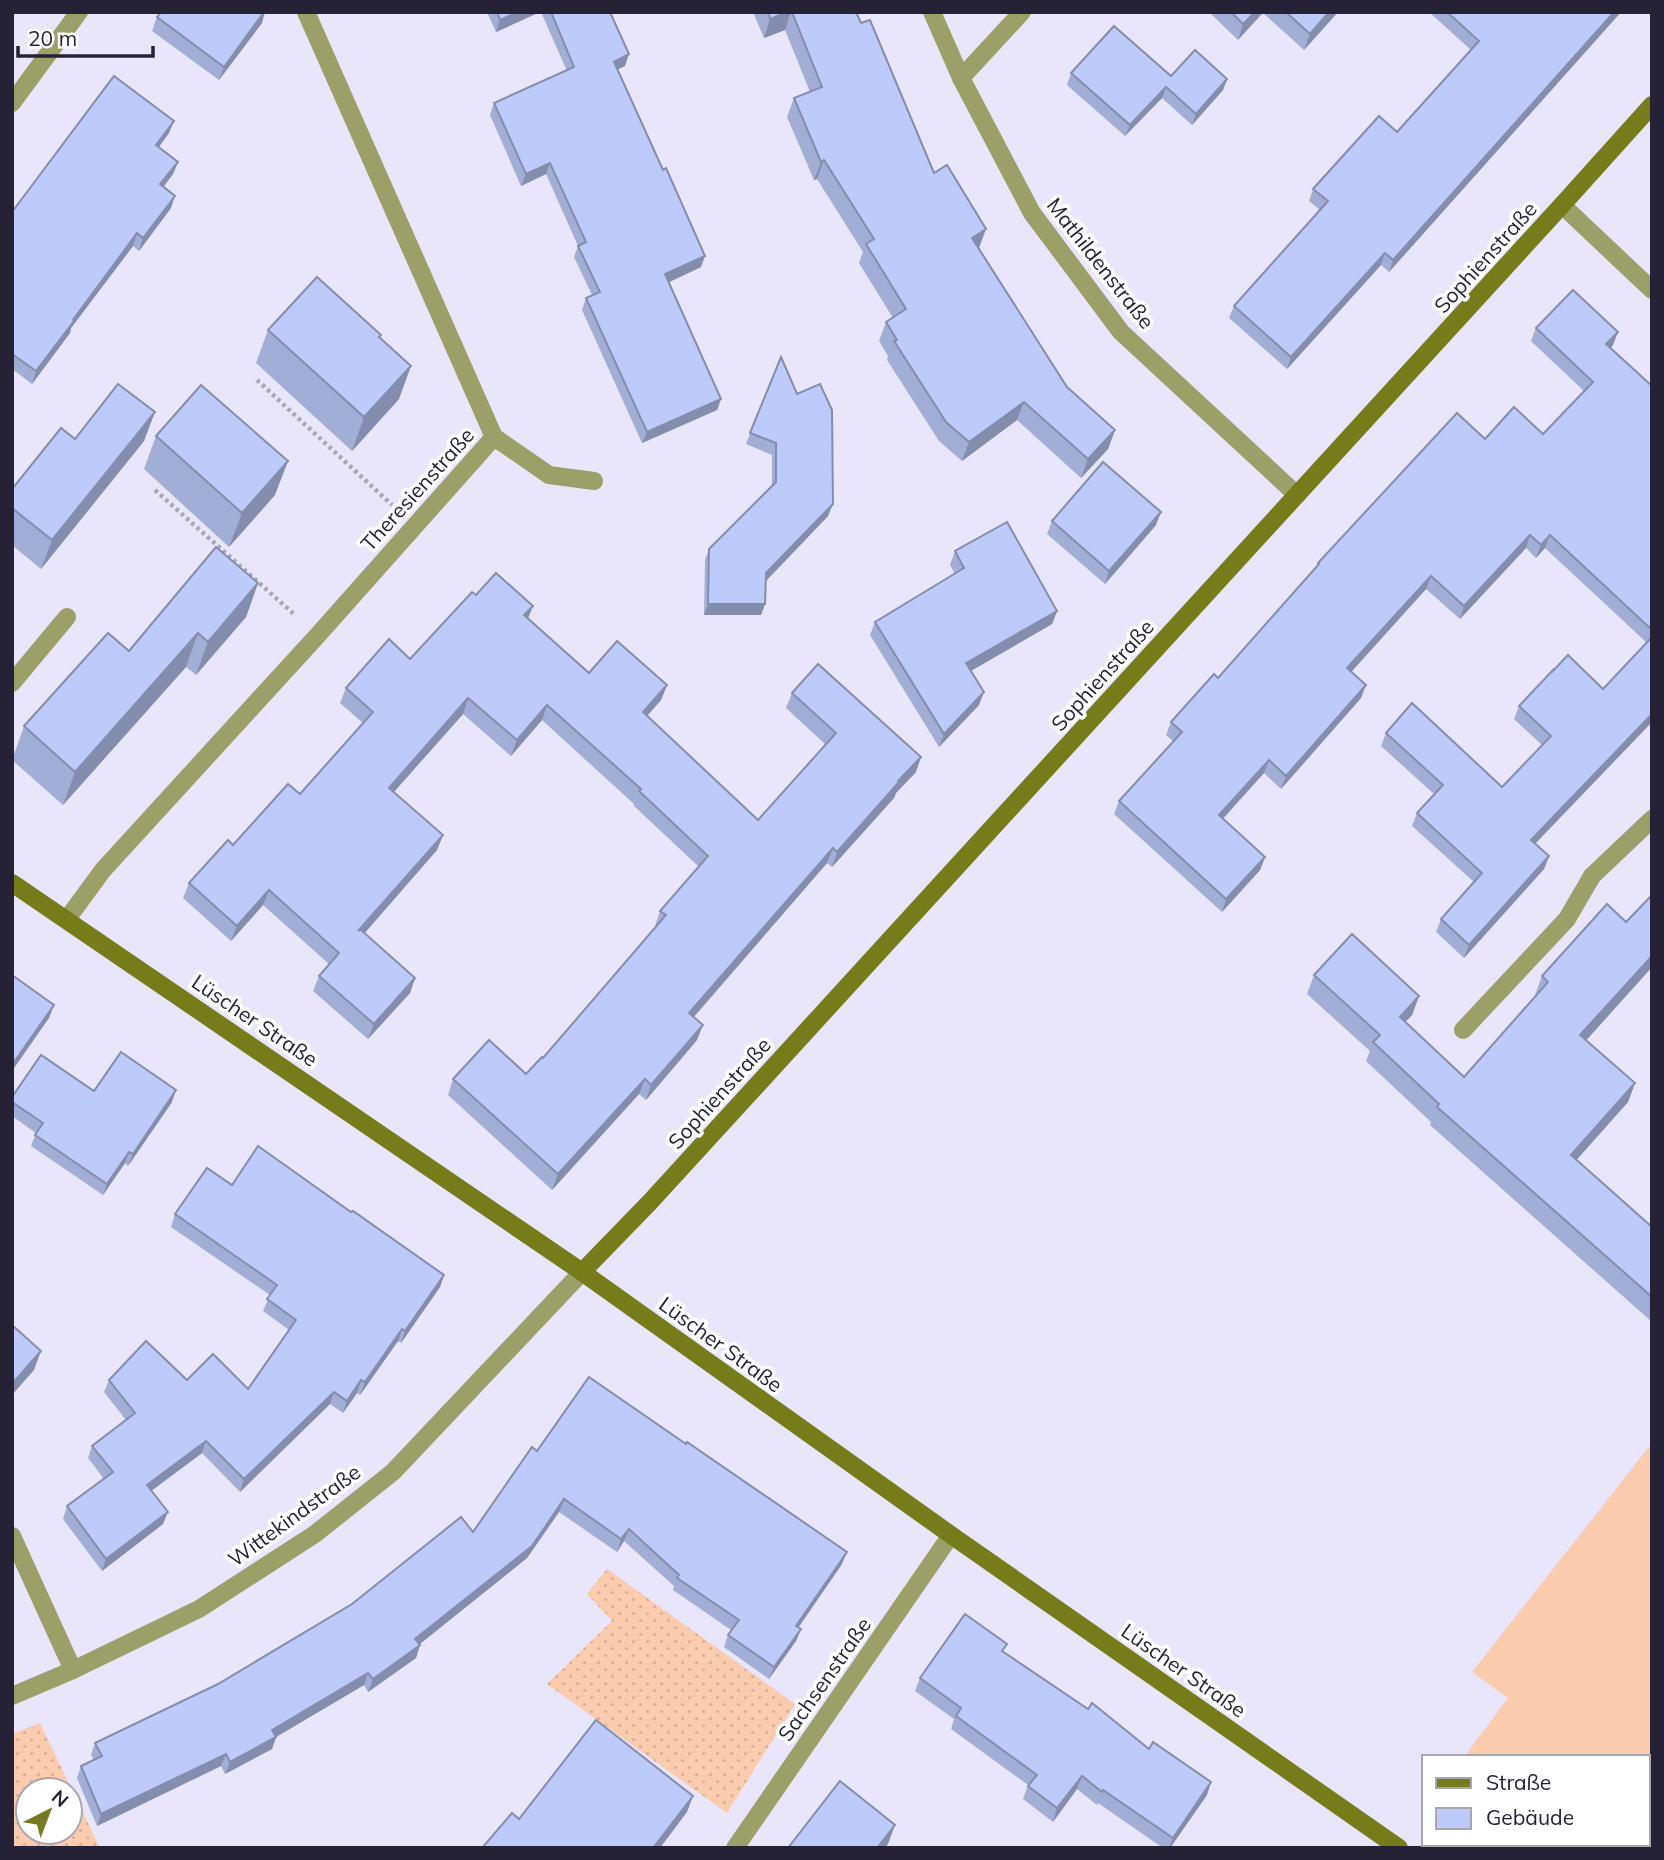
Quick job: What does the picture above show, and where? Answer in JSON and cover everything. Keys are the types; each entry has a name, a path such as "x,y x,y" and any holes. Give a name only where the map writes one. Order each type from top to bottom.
{"street":[{"path":"12,103 79,12"},
{"name":"Theresienstraße","path":"67,919 103,870 494,437 306,12"},
{"name":"Mathildenstraße","path":"932,12 961,78 1032,213 1121,332 1297,495"},
{"path":"961,78 1022,12"},
{"name":"Sophienstraße","path":"582,1272 669,1181 1652,105"},
{"path":"1562,205 1652,290"},
{"path":"494,437 550,475 594,481"},
{"path":"12,683 67,617"},
{"path":"1463,1030 1567,919 1592,876 1652,819"},
{"name":"Lüscher Straße","path":"12,883 582,1272 951,1535 1399,1848"},
{"name":"Wittekindstraße","path":"12,1696 199,1609 315,1534 393,1472 582,1272"},
{"name":"Sachsenstraße","path":"735,1848 951,1535"},
{"path":"12,1536 72,1670"}],"path":[{"path":"257,380 415,526"},
{"path":"155,489 317,636"}],"shaded area":[{"path":"1652,1443 1652,1848 1480,1846 1650,1846 1650,1755 1465,1755 1508,1698 1472,1672"},
{"path":"607,1569 795,1704 727,1813 547,1684 612,1621 587,1594"},
{"path":"40,1723 65,1776 14,1776 14,1846 84,1846 84,1815 100,1848 12,1848 12,1734"}],"building":[{"path":"161,12 264,12 224,67 157,17"},
{"path":"497,12 518,12 500,20"},
{"path":"551,12 610,12 629,54 614,62 705,256 665,274 721,399 647,432 586,298 600,292 578,246 586,242 550,163 526,174 494,103 574,67"},
{"path":"768,12 788,12 770,19"},
{"path":"792,12 856,12 861,23 870,20 934,173 947,165 986,229 972,238 1067,387 1115,430 1088,459 1024,402 969,442 946,422 894,341 897,340 886,322 906,309 866,244 874,239 824,160 821,162 794,98 822,87"},
{"path":"1231,12 1255,12 1243,24"},
{"path":"1286,12 1329,12 1310,34"},
{"path":"1447,12 1614,12 1393,260 1385,253 1291,357 1234,306 1328,201 1313,189 1379,116 1397,132 1479,41"},
{"path":"1114,26 1171,76 1195,50 1227,79 1196,114 1166,87 1130,125 1071,73"},
{"path":"114,76 174,121 156,145 178,162 160,184 175,196 143,238 137,233 36,371 12,354 12,212"},
{"path":"317,277 411,366 364,417 268,330"},
{"path":"1573,290 1618,332 1606,344 1652,386 1652,630 1550,535 1541,545 1530,535 1464,606 1431,576 1347,668 1366,685 1286,776 1269,760 1219,815 1265,857 1226,899 1119,801 1182,732 1171,722 1214,674 1218,678 1318,563 1457,413 1485,439 1514,407 1543,434 1593,382 1536,328"},
{"path":"781,357 797,394 820,384 832,410 833,504 766,573 765,604 708,604 709,549 776,482 776,443 750,433"},
{"path":"118,384 155,412 52,540 12,508 12,489 61,428 75,439"},
{"path":"201,385 288,461 242,513 156,436"},
{"path":"1103,462 1161,512 1109,571 1052,521"},
{"path":"1007,522 1057,611 966,663 984,692 944,734 875,622 964,568 955,551"},
{"path":"216,547 258,583 208,642 198,633 75,772 24,726 108,633 129,651"},
{"path":"496,573 533,606 524,615 589,673 617,641 667,685 643,712 758,820 836,733 792,693 818,664 921,757 837,852 833,848 689,1013 703,1025 651,1085 645,1079 558,1174 453,1079 489,1040 526,1074 543,1058 666,915 660,911 708,856 639,791 641,789 547,705 517,740 468,698 389,788 443,835 358,931 360,929 415,978 374,1024 319,976 339,953 269,890 237,926 189,883 228,840 233,845 288,784 300,794 373,712 346,688 389,639 410,659 472,592 476,595"},
{"path":"1652,637 1652,714 1531,840 1549,856 1469,945 1441,919 1482,873 1417,813 1443,785 1386,733 1412,703 1502,787 1551,736 1519,706 1568,655 1603,689"},
{"path":"1652,895 1652,956 1580,1035 1635,1083 1571,1155 1652,1227 1652,1297 1437,1107 1439,1104 1373,1042 1380,1035 1314,975 1352,934 1419,996 1400,1017 1464,1077 1548,982 1542,976 1607,904 1626,922"},
{"path":"12,975 54,1005 12,1065"},
{"path":"121,1052 176,1090 133,1154 129,1152 107,1184 35,1135 43,1123 12,1102 12,1097 41,1055 94,1091"},
{"path":"258,1146 444,1275 405,1331 402,1329 365,1382 361,1380 347,1401 334,1392 244,1479 206,1441 147,1485 168,1512 106,1559 67,1506 113,1472 92,1446 135,1413 109,1380 146,1341 187,1380 213,1354 248,1389 296,1320 267,1299 277,1285 175,1214 207,1168 232,1185"},
{"path":"12,1325 41,1351 12,1384"},
{"path":"589,1377 847,1552 796,1626 801,1629 774,1667 728,1635 739,1620 677,1578 679,1575 629,1529 621,1539 564,1499 532,1546 415,1639 420,1645 373,1679 368,1673 272,1730 276,1737 230,1762 226,1754 101,1814 81,1766 102,1756 95,1743 218,1684 352,1604 461,1517 473,1532 532,1447 537,1451"},
{"path":"965,1614 1007,1644 1002,1651 1088,1709 1092,1703 1149,1749 1153,1742 1211,1782 1173,1838 1082,1776 1057,1808 1028,1786 1037,1775 956,1716 961,1708 920,1678"},
{"path":"596,1720 693,1796 653,1848 482,1848 512,1813 519,1819"},
{"path":"840,1781 895,1825 877,1848 788,1848"}]}
